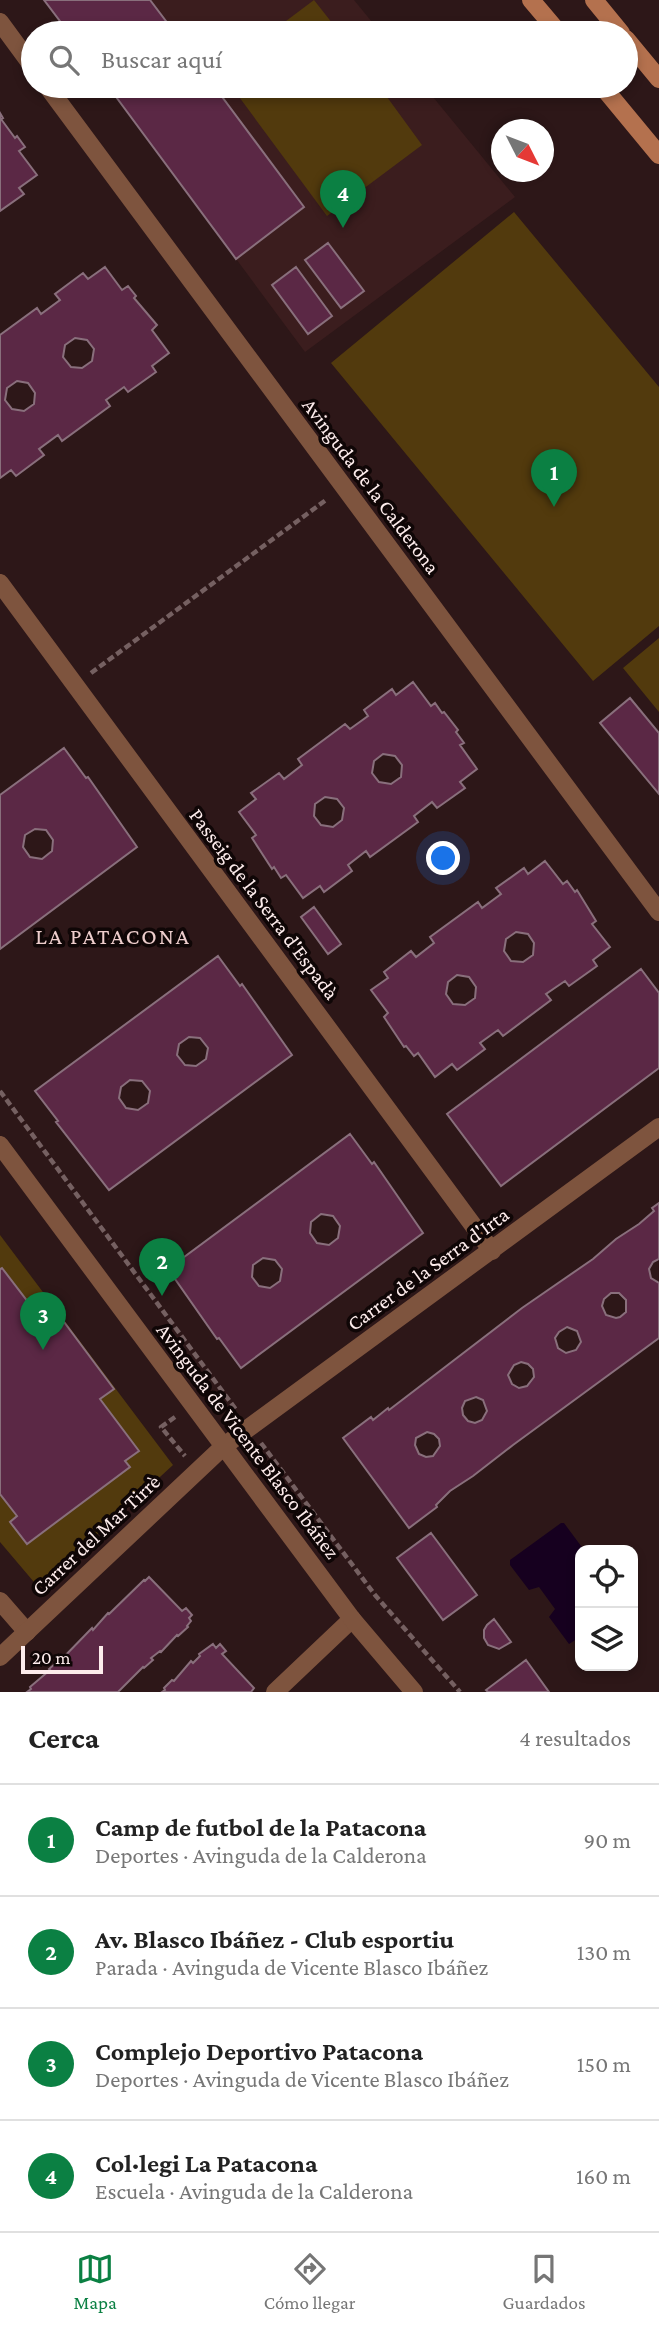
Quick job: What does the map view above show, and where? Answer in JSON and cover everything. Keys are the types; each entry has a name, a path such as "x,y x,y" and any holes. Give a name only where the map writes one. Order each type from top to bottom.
{"main road":[{"path":"531,0 549,21"},
{"path":"594,0 611,21"},
{"path":"638,54 659,79"},
{"path":"612,98 659,155"}],"street":[{"path":"0,22 21,51"},
{"name":"Avinguda de la Calderona","path":"56,98 659,912"},
{"name":"Passeig de la Serra d'Espadà","path":"0,583 492,1251"},
{"name":"Carrer de la Serra d'Irta","path":"224,1446 659,1128"},
{"name":"Avinguda de Vicente Blasco Ibáñez","path":"0,1145 352,1619 414,1692"},
{"name":"Carrer del Mar Tirrè","path":"0,1657 224,1446"},
{"path":"0,1601 27,1632"},
{"path":"275,1692 352,1619"}],"path":[{"path":"74,686 344,486"},
{"path":"0,1091 375,1595 460,1692"}],"shaded area":[{"path":"44,0 354,0 371,21 60,21"},
{"path":"314,0 331,21 286,21"},
{"path":"117,98 434,98 491,168 491,182 503,182 515,197 305,352"},
{"path":"240,98 388,98 422,145 327,216"},
{"path":"514,212 659,387 659,626 593,681 331,363"},
{"path":"659,638 659,712 623,668"},
{"path":"0,1235 173,1465 39,1588 0,1542"},
{"path":"564,1523 580,1545 575,1545 575,1640 569,1644 549,1617 555,1609 539,1587 529,1590 510,1565 510,1560"}],"building":[{"path":"44,0 150,0 166,21 60,21"},
{"path":"117,98 223,98 304,207 236,259"},
{"path":"0,113 3,118 1,119 25,147 19,151 37,175 19,188 24,194 0,211"},
{"path":"328,243 364,291 341,308 305,260"},
{"path":"105,267 122,290 128,286 136,296 134,298 157,325 152,330 169,353 152,366 156,372 128,392 124,387 106,400 110,406 62,441 58,435 39,449 44,455 16,476 11,470 0,478 0,335 37,308 41,314 60,300 55,294 83,273 88,279","holes":["75,338 87,340 94,349 92,361 82,368 71,367 63,357 65,345","17,381 28,383 35,393 34,404 24,411 12,409 5,400 7,388"]},
{"path":"296,267 332,316 308,334 272,285"},
{"path":"413,682 431,706 435,703 458,730 456,732 464,743 460,745 477,769 460,782 465,788 437,808 432,802 414,816 418,822 370,857 366,851 348,865 352,871 324,892 320,886 303,898 286,875 281,878 274,867 272,869 252,838 256,835 239,812 256,799 251,793 279,773 284,779 302,765 298,759 345,724 350,729 368,716 364,710 392,689 396,695","holes":["383,754 395,756 402,765 401,777 391,784 379,782 372,773 374,761","325,797 337,799 344,808 342,820 333,827 321,825 314,816 315,804"]},
{"path":"630,698 659,733 659,794 600,723"},
{"path":"64,748 86,778 88,777 137,847 0,949 0,795","holes":["35,829 46,830 53,840 52,851 42,859 30,857 23,847 25,835"]},
{"path":"545,861 563,884 567,881 575,892 577,890 596,921 592,924 610,947 593,960 597,966 569,986 565,981 546,994 551,1000 503,1036 498,1030 480,1043 485,1049 457,1070 452,1064 435,1077 418,1053 414,1056 404,1047 384,1017 388,1013 371,990 388,978 384,972 411,951 416,957 434,943 430,937 478,902 482,908 501,894 496,888 524,868 528,874","holes":["516,932 528,934 534,943 533,955 523,962 511,961 504,951 506,939","457,975 469,977 476,987 475,998 465,1005 453,1004 446,994 448,982"]},
{"path":"314,907 341,944 328,954 301,917"},
{"path":"218,956 240,986 242,984 292,1055 109,1190 35,1091","holes":["189,1037 200,1038 208,1048 206,1059 196,1066 185,1065 177,1055 179,1044","130,1080 142,1081 150,1091 148,1103 138,1110 126,1108 119,1098 121,1087"]},
{"path":"641,969 659,993 659,1068 501,1186 447,1114"},
{"path":"350,1134 372,1164 374,1162 423,1233 241,1368 219,1338 217,1339 168,1269","holes":["321,1214 333,1216 340,1226 338,1238 329,1245 317,1243 310,1233 311,1222","263,1258 275,1260 282,1269 280,1281 270,1288 259,1286 252,1277 253,1265"]},
{"path":"659,1203 659,1259 653,1262 649,1269 651,1278 659,1283 659,1338 450,1491 437,1507 409,1528 343,1438 371,1417 373,1420 388,1408 389,1410 522,1308 593,1259 639,1224 654,1211 652,1208","holes":["611,1293 619,1293 626,1300 626,1312 616,1318 606,1315 602,1306 604,1299","567,1327 577,1331 581,1342 576,1350 566,1353 558,1348 555,1338","521,1362 533,1369 534,1377 527,1386 519,1388 512,1384 508,1375 514,1365","476,1397 483,1400 487,1411 482,1420 475,1423 468,1421 462,1408 465,1401","427,1432 439,1439 440,1446 433,1456 426,1457 419,1454 415,1445 416,1438"]},
{"path":"2,1268 48,1328 61,1318 114,1389 100,1399 139,1451 125,1461 130,1467 27,1544 10,1522 17,1516 0,1494"},
{"path":"431,1533 477,1595 443,1620 397,1558"},
{"path":"149,1577 182,1611 186,1608 192,1615 188,1627 151,1658 153,1660 118,1692 27,1692 92,1628 93,1630"},
{"path":"494,1619 511,1642 499,1649 488,1645 484,1638 484,1630"},
{"path":"213,1644 216,1648 220,1644 226,1651 222,1654 254,1688 251,1692 162,1692 191,1661 193,1663 199,1654"},
{"path":"526,1660 549,1692 486,1690"}],"place":[{"name":"Col·legi La Patacona","path":"343,228"},
{"name":"Camp de futbol de la Patacona","path":"554,507"},
{"name":"Av. Blasco Ibáñez - Club esportiu","path":"162,1296"},
{"name":"Complejo Deportivo Patacona","path":"43,1350"}],"district":[{"name":"LA PATACONA","path":"113,936"}]}
